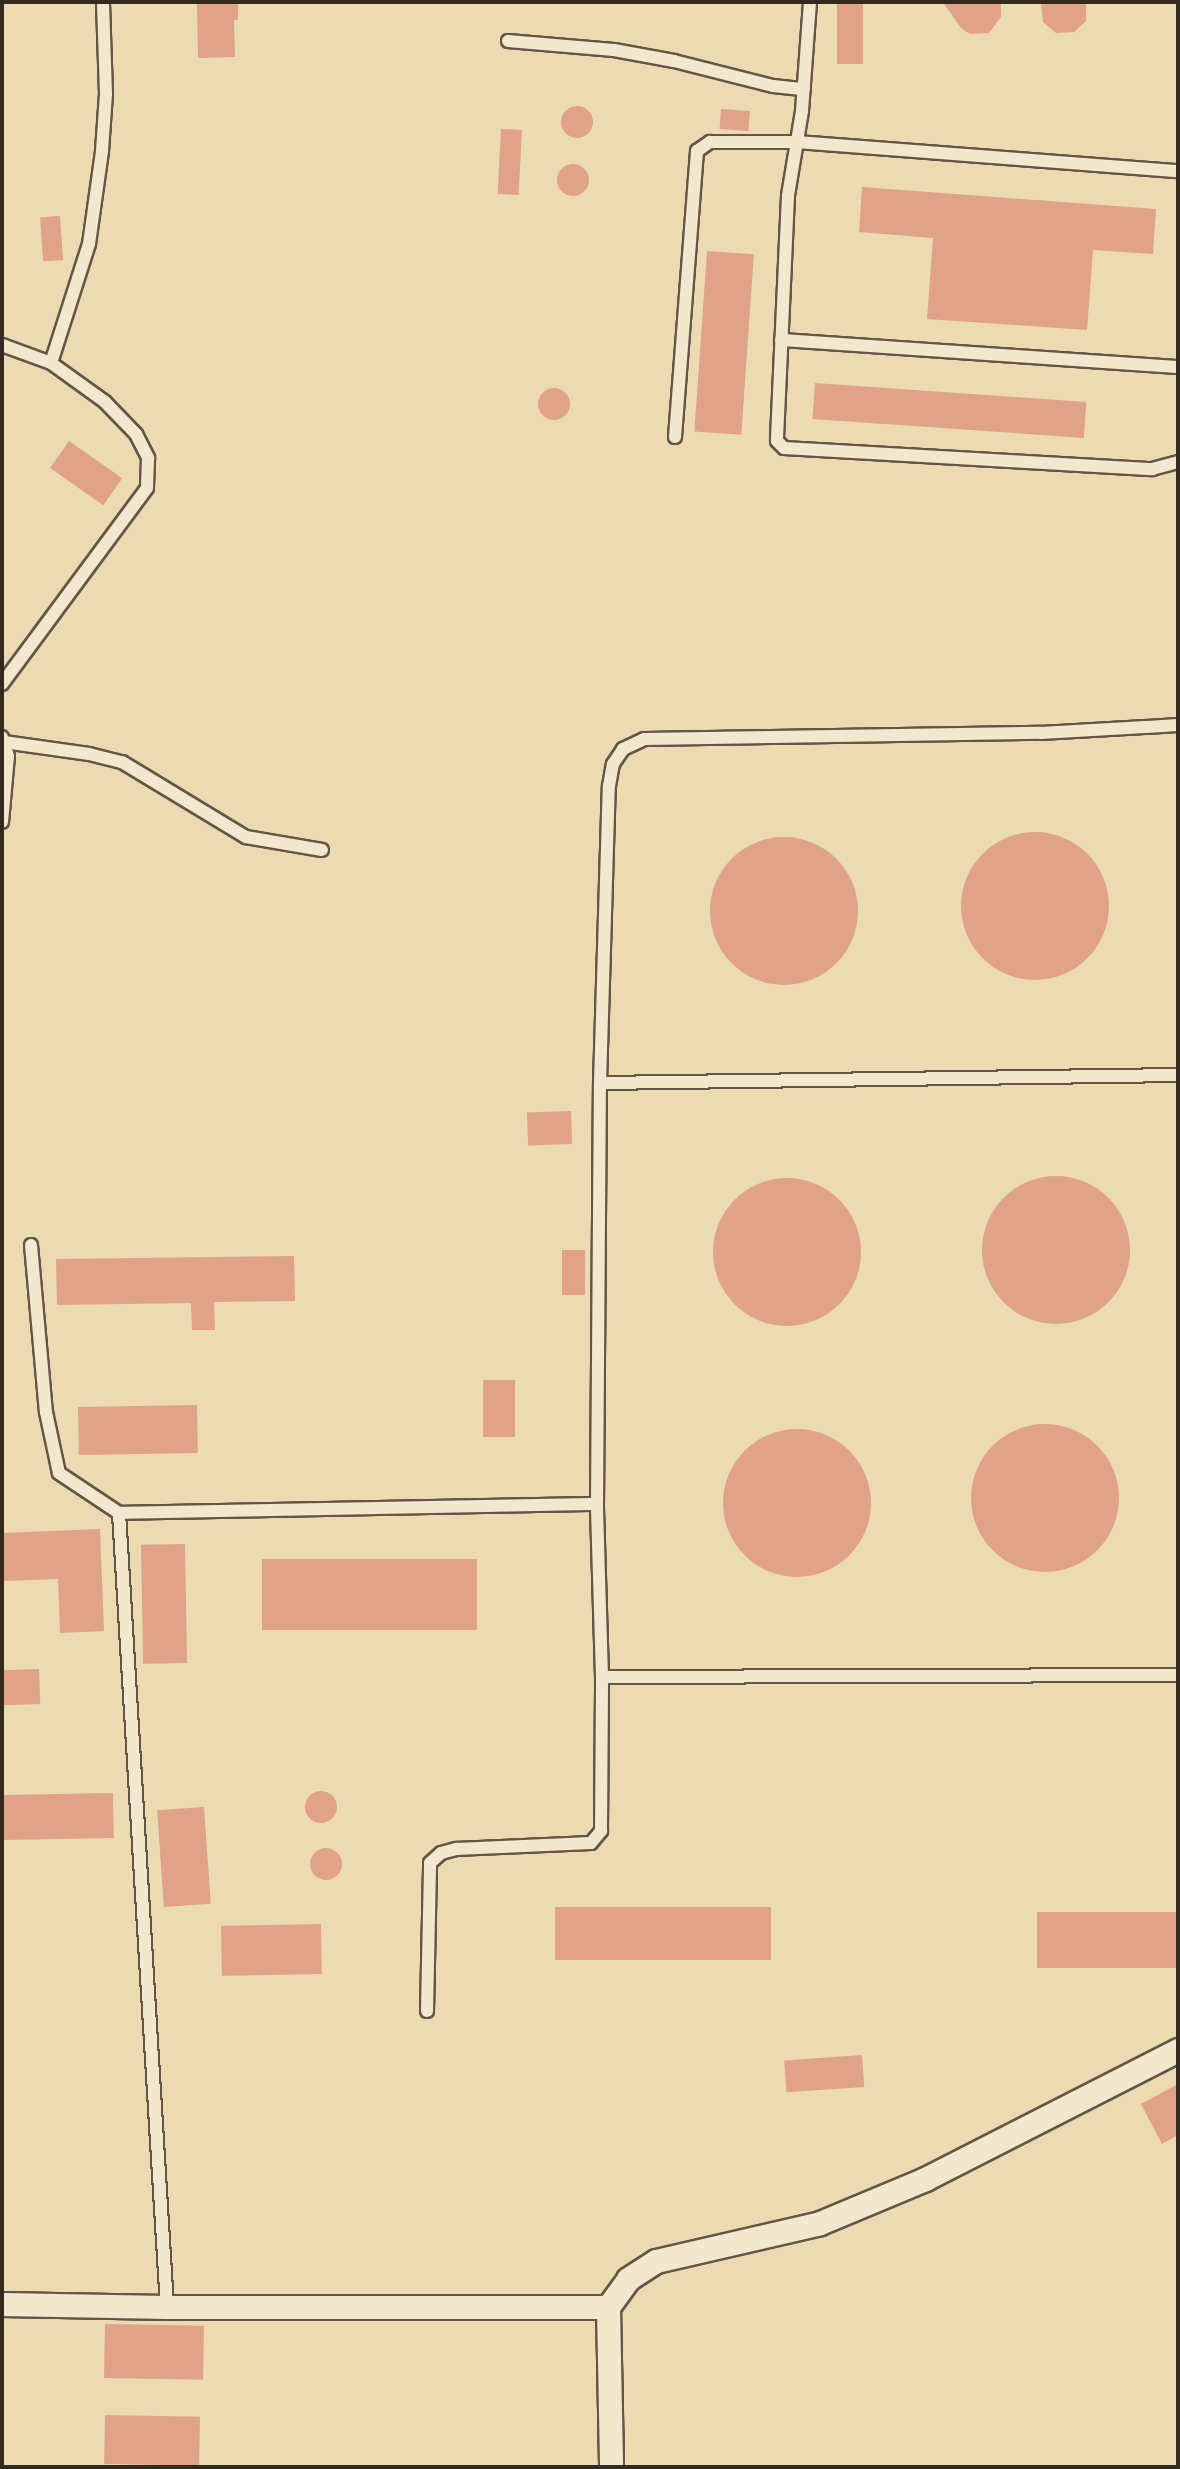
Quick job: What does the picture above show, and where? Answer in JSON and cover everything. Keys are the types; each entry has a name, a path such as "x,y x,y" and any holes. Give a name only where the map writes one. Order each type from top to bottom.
{"street":[{"path":"611,2467 608,2307 628,2279 656,2261 820,2223 925,2179 1178,2050"},
{"path":"2,2304 167,2307 608,2307"}],"lane":[{"path":"51,363 89,244 102,151 106,94 103,2"},
{"path":"810,2 804,89 788,196 777,440 784,448 1152,468 1178,463"},
{"path":"508,41 614,50 674,61 773,86 804,89"},
{"path":"676,437 697,150 710,142 797,142 1178,171"},
{"path":"781,340 1178,367"},
{"path":"2,345 51,363 105,402 136,434 148,458 147,488 2,684"},
{"path":"428,2011 430,1863 441,1853 456,1849 591,1843 601,1831 602,1677 597,1504 600,1083 609,786 613,764 623,749 644,738 1041,733 1178,725"},
{"path":"2,822 8,756 3,739 122,762 246,838 322,850"},
{"path":"600,1083 1178,1076"},
{"path":"31,1245 46,1412 59,1474 119,1513 597,1504"},
{"path":"119,1513 167,2307"},
{"path":"602,1677 1178,1675"}],"building":[{"path":"197,2 238,2 238,20 234,20 235,57 198,58"},
{"path":"837,2 863,2 863,64 837,64"},
{"path":"943,2 1001,2 1001,17 989,33 970,34 961,28"},
{"path":"1041,2 1086,2 1086,21 1074,32 1056,33 1043,22"},
{"path":"577,106 588,111 593,122 588,133 577,138 566,133 561,122 566,111"},
{"path":"721,109 750,111 749,131 720,129"},
{"path":"501,129 522,130 519,195 498,194"},
{"path":"573,164 584,169 589,180 584,191 573,196 562,191 557,180 562,169"},
{"path":"862,187 1156,209 1153,254 1093,250 1087,330 927,319 933,238 859,232"},
{"path":"60,216 63,260 43,261 40,217"},
{"path":"707,251 754,254 741,435 694,432"},
{"path":"815,383 1086,402 1084,438 812,419"},
{"path":"554,388 565,393 570,404 565,415 554,420 543,415 538,404 543,393"},
{"path":"69,441 122,478 103,505 50,468"},
{"path":"1035,832 1063,838 1076,844 1087,854 1097,865 1103,878 1109,906 1103,934 1097,947 1087,958 1076,968 1063,974 1035,980 1007,974 994,968 983,958 973,947 967,934 961,906 967,878 973,865 983,854 994,844 1007,838"},
{"path":"784,837 812,843 825,849 836,859 846,870 852,883 858,911 852,939 846,952 836,963 825,973 812,979 784,985 756,979 743,973 732,963 722,952 716,939 710,911 716,883 722,870 732,859 743,849 756,843"},
{"path":"571,1111 572,1144 528,1146 527,1113"},
{"path":"1056,1176 1084,1182 1097,1188 1108,1198 1118,1209 1124,1222 1130,1250 1124,1278 1118,1291 1108,1302 1097,1312 1084,1318 1056,1324 1028,1318 1015,1312 1004,1302 994,1291 988,1278 982,1250 988,1222 994,1209 1004,1198 1015,1188 1028,1182"},
{"path":"787,1178 815,1184 828,1190 839,1200 849,1211 855,1224 861,1252 855,1280 849,1293 839,1304 828,1314 815,1320 787,1326 759,1320 746,1314 735,1304 725,1293 719,1280 713,1252 719,1224 725,1211 735,1200 746,1190 759,1184"},
{"path":"562,1250 585,1250 585,1295 562,1295"},
{"path":"294,1256 295,1301 214,1302 215,1330 192,1330 191,1303 57,1305 56,1259"},
{"path":"483,1380 515,1380 515,1437 483,1437"},
{"path":"197,1405 198,1453 79,1455 78,1407"},
{"path":"1045,1424 1073,1430 1086,1436 1097,1446 1107,1457 1113,1470 1119,1498 1113,1526 1107,1539 1097,1550 1086,1560 1073,1566 1045,1572 1017,1566 1004,1560 993,1550 983,1539 977,1526 971,1498 977,1470 983,1457 993,1446 1004,1436 1017,1430"},
{"path":"797,1429 825,1435 838,1441 849,1451 859,1462 865,1475 871,1503 865,1531 859,1544 849,1555 838,1565 825,1571 797,1577 769,1571 756,1565 745,1555 735,1544 729,1531 723,1503 729,1475 735,1462 745,1451 756,1441 769,1435"},
{"path":"100,1529 104,1631 60,1633 58,1579 3,1581 2,1533"},
{"path":"185,1544 187,1663 143,1664 141,1545"},
{"path":"262,1559 477,1559 477,1630 262,1630"},
{"path":"39,1669 40,1704 3,1705 2,1670"},
{"path":"321,1791 333,1795 337,1807 333,1819 321,1823 309,1819 305,1807 309,1795"},
{"path":"113,1793 114,1838 3,1840 2,1795"},
{"path":"204,1807 211,1904 164,1907 157,1810"},
{"path":"326,1848 338,1852 342,1864 338,1876 326,1880 314,1876 310,1864 314,1852"},
{"path":"555,1907 771,1907 771,1960 555,1960"},
{"path":"1037,1912 1178,1912 1178,1968 1037,1968"},
{"path":"321,1924 322,1974 222,1976 221,1926"},
{"path":"862,2055 864,2087 786,2092 784,2060"},
{"path":"1178,2084 1178,2135 1162,2144 1141,2104"},
{"path":"105,2324 204,2326 203,2380 104,2378"},
{"path":"105,2415 200,2417 199,2466 104,2464"}]}
